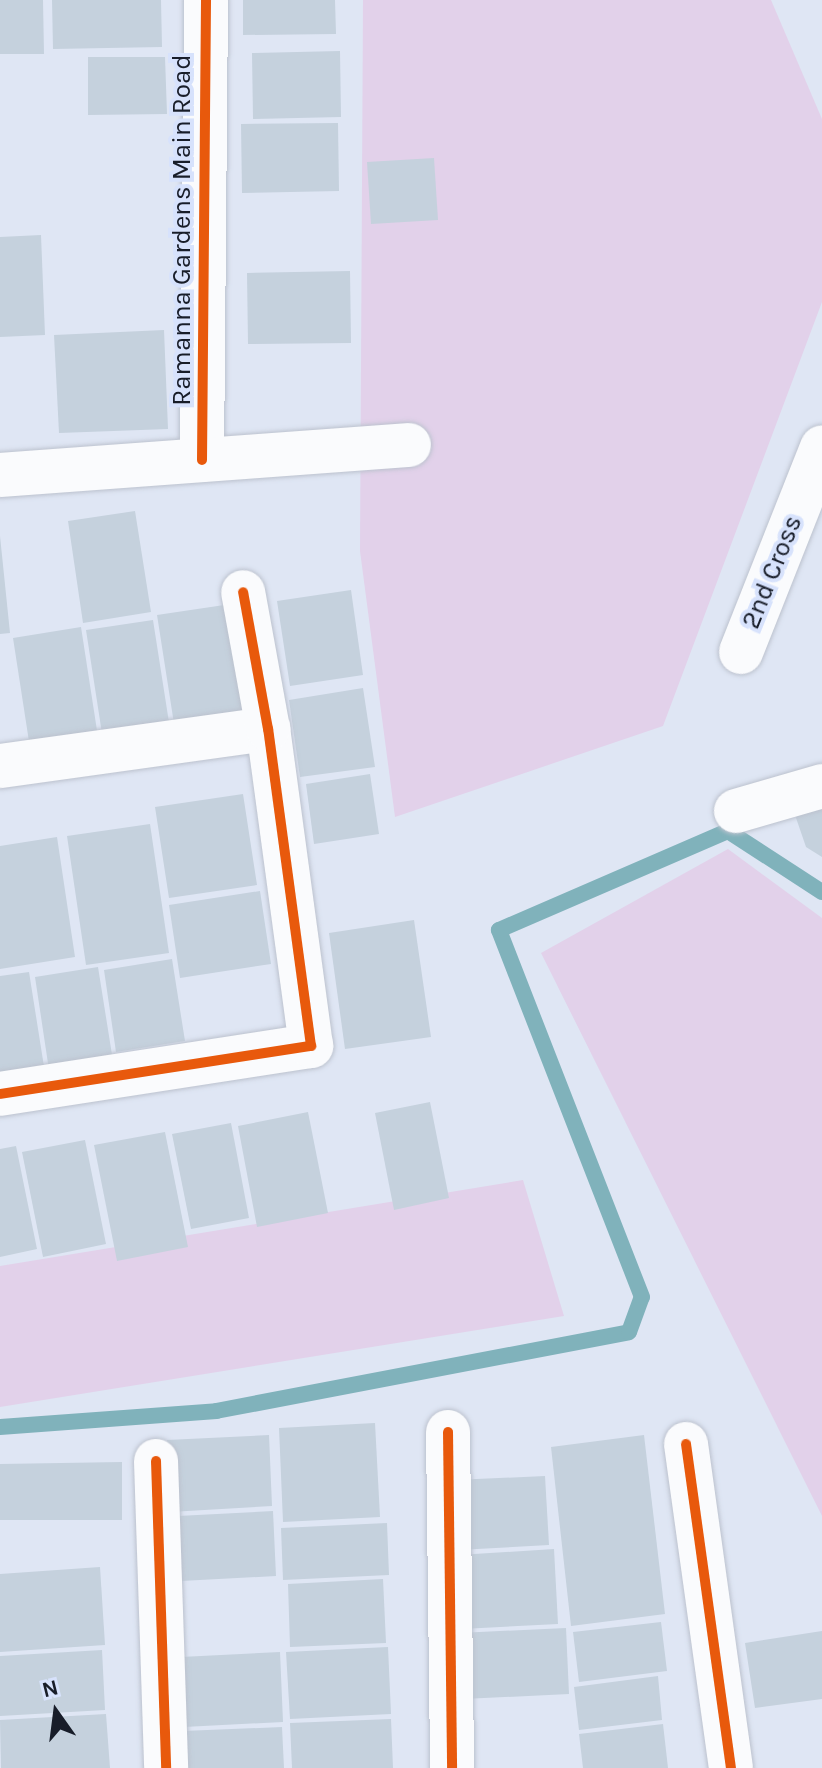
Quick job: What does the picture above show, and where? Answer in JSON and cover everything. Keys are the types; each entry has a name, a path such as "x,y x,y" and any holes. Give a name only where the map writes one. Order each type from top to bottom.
{"street":[{"name":"Ramanna Gardens Main Road","path":"202,460 206,0"},
{"path":"0,475 409,445"},
{"name":"2nd Cross","path":"741,652 822,447"},
{"path":"0,1094 311,1046 268,729 243,592"},
{"path":"0,766 268,729"},
{"path":"736,811 822,786"},
{"path":"448,1432 452,1768"},
{"path":"686,1444 731,1768"},
{"path":"156,1461 166,1768"}],"shaded area":[{"path":"363,0 771,0 822,119 822,302 663,726 395,817 360,551"},
{"path":"728,849 822,918 822,1516 541,953"},
{"path":"523,1180 564,1316 0,1407 0,1266"}],"building":[{"path":"0,0 43,0 44,54 0,54"},
{"path":"52,0 161,0 162,47 53,49"},
{"path":"243,0 335,0 336,34 243,35"},
{"path":"340,51 341,117 253,119 252,53"},
{"path":"88,57 165,57 167,114 88,115"},
{"path":"338,123 339,191 242,193 241,124"},
{"path":"434,158 438,220 371,224 367,162"},
{"path":"41,235 45,335 0,337 0,237"},
{"path":"350,271 351,343 248,344 247,273"},
{"path":"164,330 168,429 59,433 54,335"},
{"path":"135,511 151,612 83,623 68,521"},
{"path":"0,536 10,633 0,634"},
{"path":"351,590 363,675 290,686 277,601"},
{"path":"231,604 249,718 175,730 157,615"},
{"path":"153,620 170,729 103,740 86,630"},
{"path":"81,627 98,737 30,748 13,638"},
{"path":"363,688 375,767 300,777 289,700"},
{"path":"370,774 379,834 314,844 306,784"},
{"path":"243,794 257,885 169,898 155,807"},
{"path":"822,808 822,857 806,847 795,815"},
{"path":"150,824 169,953 86,965 67,836"},
{"path":"57,837 75,957 0,969 0,846"},
{"path":"260,891 271,964 180,978 169,905"},
{"path":"414,920 431,1037 345,1049 329,933"},
{"path":"172,959 185,1041 116,1052 104,970"},
{"path":"98,967 113,1061 49,1070 35,977"},
{"path":"29,972 45,1073 0,1080 0,976"},
{"path":"430,1102 449,1198 394,1210 375,1113"},
{"path":"308,1112 328,1213 257,1227 238,1126"},
{"path":"231,1123 249,1218 191,1229 172,1134"},
{"path":"165,1132 188,1247 117,1261 94,1145"},
{"path":"85,1140 106,1244 43,1257 22,1152"},
{"path":"16,1146 37,1249 0,1257 0,1149"},
{"path":"375,1423 380,1517 283,1522 279,1428"},
{"path":"269,1435 272,1506 170,1512 167,1440"},
{"path":"644,1435 665,1614 571,1626 551,1447"},
{"path":"122,1462 122,1520 0,1520 0,1464"},
{"path":"545,1476 549,1545 458,1550 454,1480"},
{"path":"273,1511 276,1576 181,1581 178,1516"},
{"path":"387,1523 389,1575 283,1580 281,1528"},
{"path":"554,1549 558,1624 462,1629 458,1555"},
{"path":"100,1567 105,1645 0,1652 0,1574"},
{"path":"383,1579 386,1643 290,1647 288,1584"},
{"path":"661,1622 667,1671 579,1682 573,1632"},
{"path":"566,1628 569,1694 463,1699 459,1633"},
{"path":"822,1631 822,1699 755,1708 745,1643"},
{"path":"388,1647 391,1714 290,1719 286,1652"},
{"path":"102,1650 105,1710 0,1716 0,1656"},
{"path":"280,1652 283,1722 184,1727 181,1657"},
{"path":"658,1676 662,1720 579,1730 574,1687"},
{"path":"106,1714 110,1768 1,1768 0,1720"},
{"path":"391,1719 393,1768 292,1768 290,1723"},
{"path":"663,1724 668,1768 583,1768 579,1734"},
{"path":"282,1727 284,1768 184,1768 183,1731"}],"waterway":[{"path":"0,1427 216,1411 629,1332 642,1297 499,930 728,831 822,892"}],"cycle path":[{"path":"202,460 206,0"},
{"path":"0,1094 311,1046 268,729 243,592"},
{"path":"448,1432 452,1768"},
{"path":"686,1444 731,1768"},
{"path":"156,1461 166,1768"}]}
